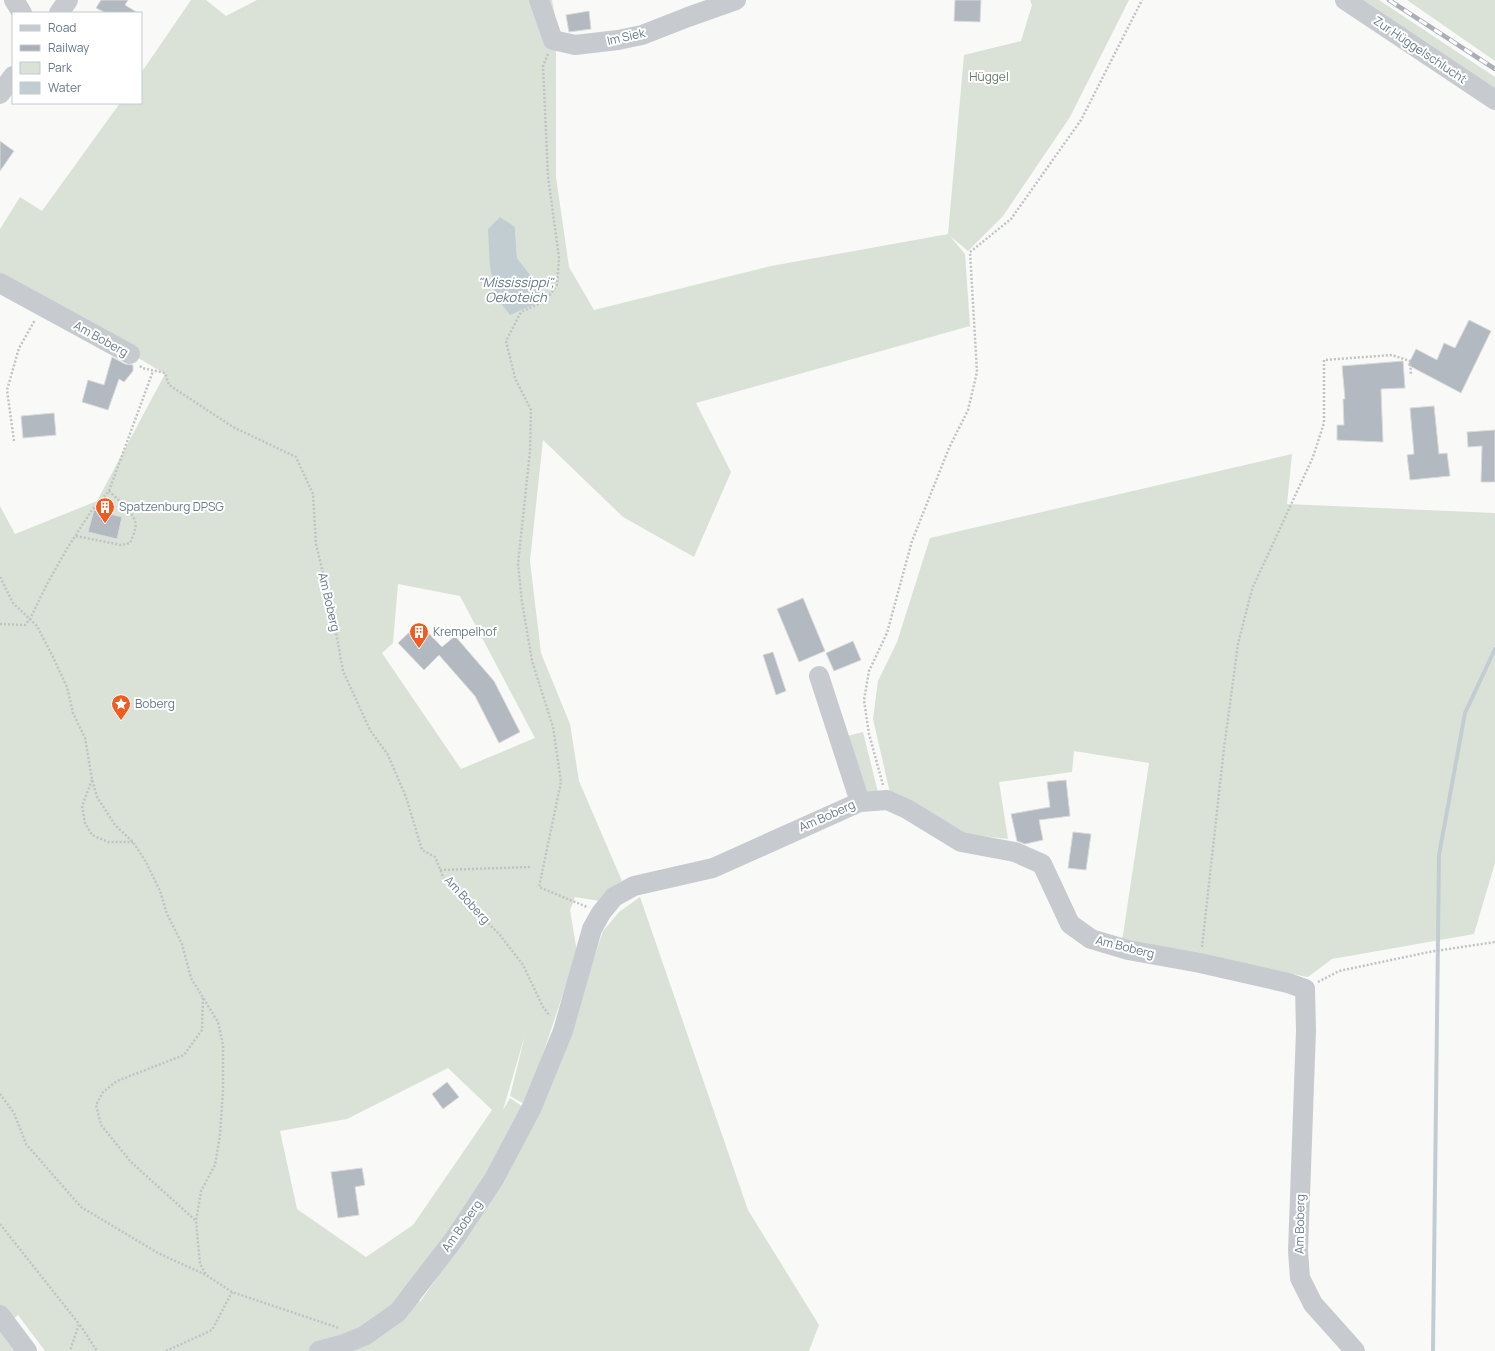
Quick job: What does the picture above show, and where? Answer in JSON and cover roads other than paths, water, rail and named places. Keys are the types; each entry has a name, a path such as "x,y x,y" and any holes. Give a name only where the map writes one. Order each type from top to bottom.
{"street":[{"path":"14,0 21,12"},
{"path":"60,12 68,0"},
{"name":"Im Siek","path":"539,0 553,40 575,45 618,40 642,35 736,0"},
{"name":"Zur Hüggelschlucht","path":"1345,0 1495,100"},
{"path":"0,94 12,77"},
{"name":"Am Boberg","path":"0,283 130,354"},
{"path":"819,676 860,802"},
{"name":"Am Boberg","path":"319,1351 341,1345 364,1336 398,1312 455,1238 494,1179 532,1107 563,1031 592,929 601,913 614,897 634,886 713,868 860,802 887,800 907,809 961,842 1015,852 1042,864 1070,924 1091,939 1128,950 1200,963 1288,983 1305,989 1306,1030 1298,1251 1300,1278 1313,1304 1354,1351"},
{"path":"0,1315 27,1351"}],"water":[{"name":"\"Mississippi\", Oekoteich","path":"500,217 515,227 517,258 539,286 544,300 510,315 496,297 490,267 488,229"}],"waterway":[{"path":"1433,1351 1439,855 1465,713 1495,649"}],"railway":[{"path":"1389,0 1495,69"}],"place":[{"name":"Spatzenburg DPSG","path":"105,524"},
{"name":"Krempelhof","path":"419,649"},
{"name":"Boberg","path":"121,721"}],"park label":[{"name":"Hüggel","path":"989,77"}]}
